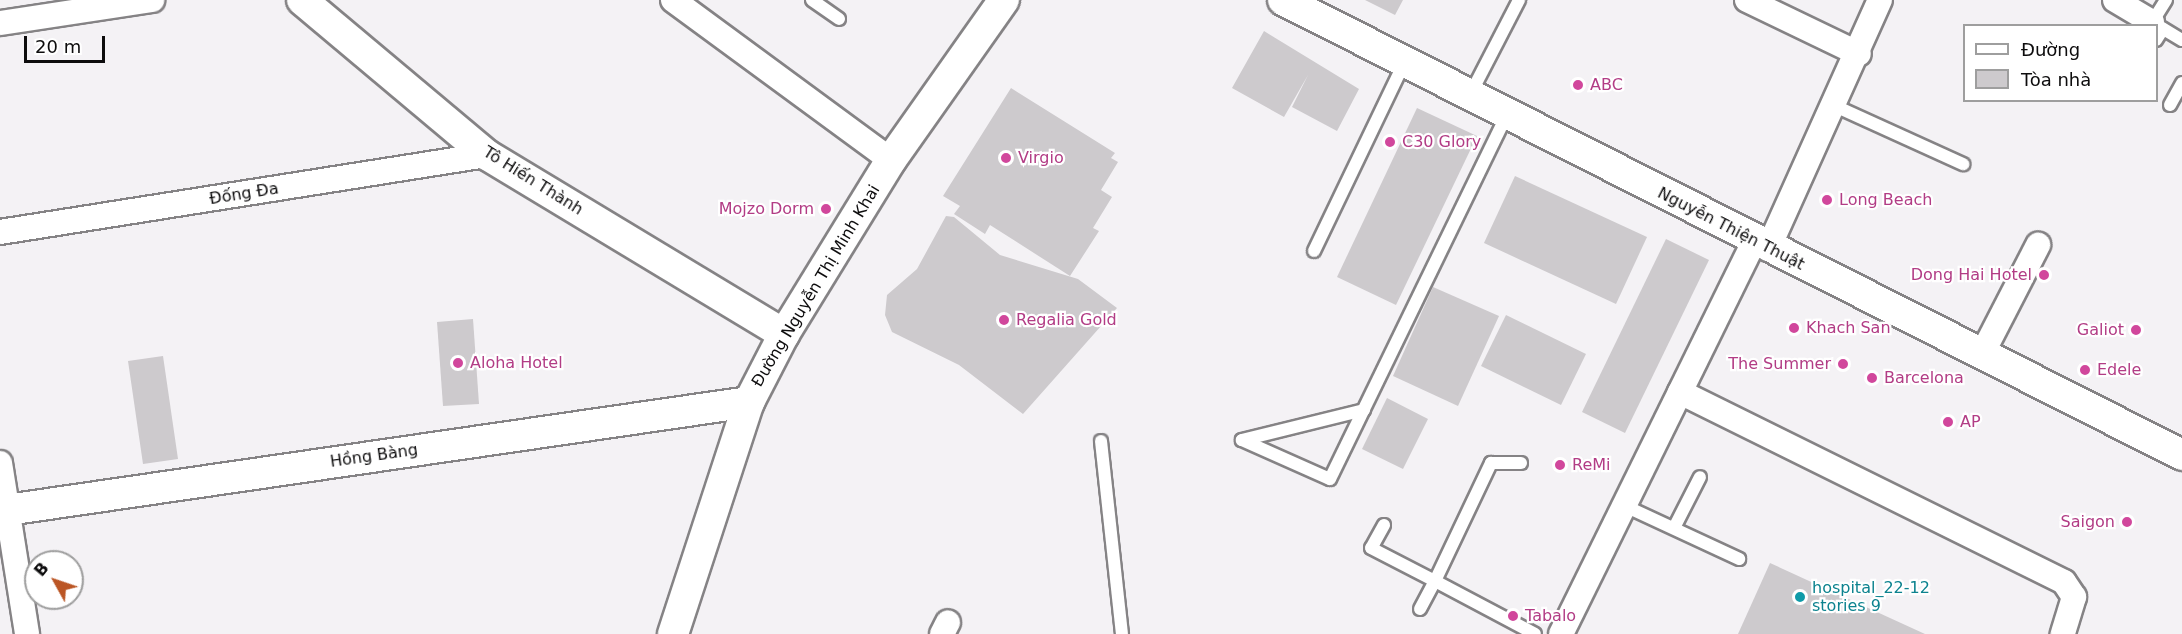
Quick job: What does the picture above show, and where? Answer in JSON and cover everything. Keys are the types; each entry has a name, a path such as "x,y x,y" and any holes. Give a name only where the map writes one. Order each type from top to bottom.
{"street":[{"path":"0,23 152,0"},
{"name":"Tô Hiến Thành","path":"302,0 487,155 784,334"},
{"path":"673,0 891,160"},
{"name":"Đường Nguyễn Thị Minh Khai","path":"673,634 749,402 784,334 891,160 1005,0"},
{"name":"Nguyễn Thiện Thuật","path":"1283,0 1403,65 1507,114 1761,245 2182,455"},
{"path":"1747,0 1859,54"},
{"path":"1561,634 1680,392 1835,106 1880,0"},
{"path":"2115,0 2149,24"},
{"name":"Đống Đa","path":"0,232 487,155"},
{"path":"1982,354 2038,245"},
{"path":"1680,392 2064,582 2074,597 2062,634"},
{"name":"Hồng Bàng","path":"4,510 749,402"},
{"path":"0,463 4,510 27,634"}],"lane":[{"path":"812,0 839,19"},
{"path":"1469,96 1519,0"},
{"path":"2166,0 2158,30 2182,40"},
{"path":"1314,251 1403,65"},
{"path":"2170,105 2182,83"},
{"path":"1835,106 1963,164"},
{"path":"1364,410 1242,440 1330,479 1364,410 1507,114"},
{"path":"1101,441 1122,634"},
{"path":"1420,609 1491,463 1521,463"},
{"path":"1674,528 1700,477"},
{"path":"1625,506 1739,559"},
{"path":"1384,525 1371,548 1535,634"}],"building":[{"path":"1365,0 1403,0 1395,15"},
{"path":"1264,31 1359,89 1337,131 1292,107 1308,75 1284,117 1232,88"},
{"path":"1011,88 1115,153 1111,158 1118,162 1101,190 1112,197 1093,228 1099,231 1070,276 990,225 985,234 954,214 960,206 943,196"},
{"path":"1417,108 1477,136 1396,305 1337,277"},
{"path":"1515,176 1647,237 1616,304 1484,243"},
{"name":"Regalia Gold","path":"946,216 954,217 1000,255 1078,279 1117,308 1023,414 959,365 892,332 885,315 887,295 917,269"},
{"path":"1666,239 1709,260 1625,433 1582,412"},
{"path":"1433,287 1499,316 1458,406 1393,376"},
{"path":"1506,315 1586,354 1561,405 1481,366"},
{"name":"Aloha Hotel","path":"473,319 479,404 443,406 437,322"},
{"path":"163,356 178,459 143,464 128,361"},
{"path":"1387,398 1428,419 1403,469 1362,449"},
{"name":"hospital_22-12 stories 9","path":"1770,563 1925,634 1738,634"}],"place":[{"name":"ABC","path":"1578,85"},
{"name":"C30 Glory","path":"1390,142"},
{"name":"Virgio","path":"1006,158"},
{"name":"Long Beach","path":"1827,200"},
{"name":"Mojzo Dorm","path":"826,209"},
{"name":"Dong Hai Hotel","path":"2044,275"},
{"name":"Regalia Gold","path":"1004,320"},
{"name":"Khach San","path":"1794,328"},
{"name":"Galiot","path":"2136,330"},
{"name":"Aloha Hotel","path":"458,363"},
{"name":"The Summer","path":"1843,364"},
{"name":"Edele","path":"2085,370"},
{"name":"Barcelona","path":"1872,378"},
{"name":"AP","path":"1948,422"},
{"name":"ReMi","path":"1560,465"},
{"name":"Saigon","path":"2127,522"},
{"name":"hospital_22-12 stories 9","path":"1800,597"},
{"name":"Tabalo","path":"1513,616"}]}
